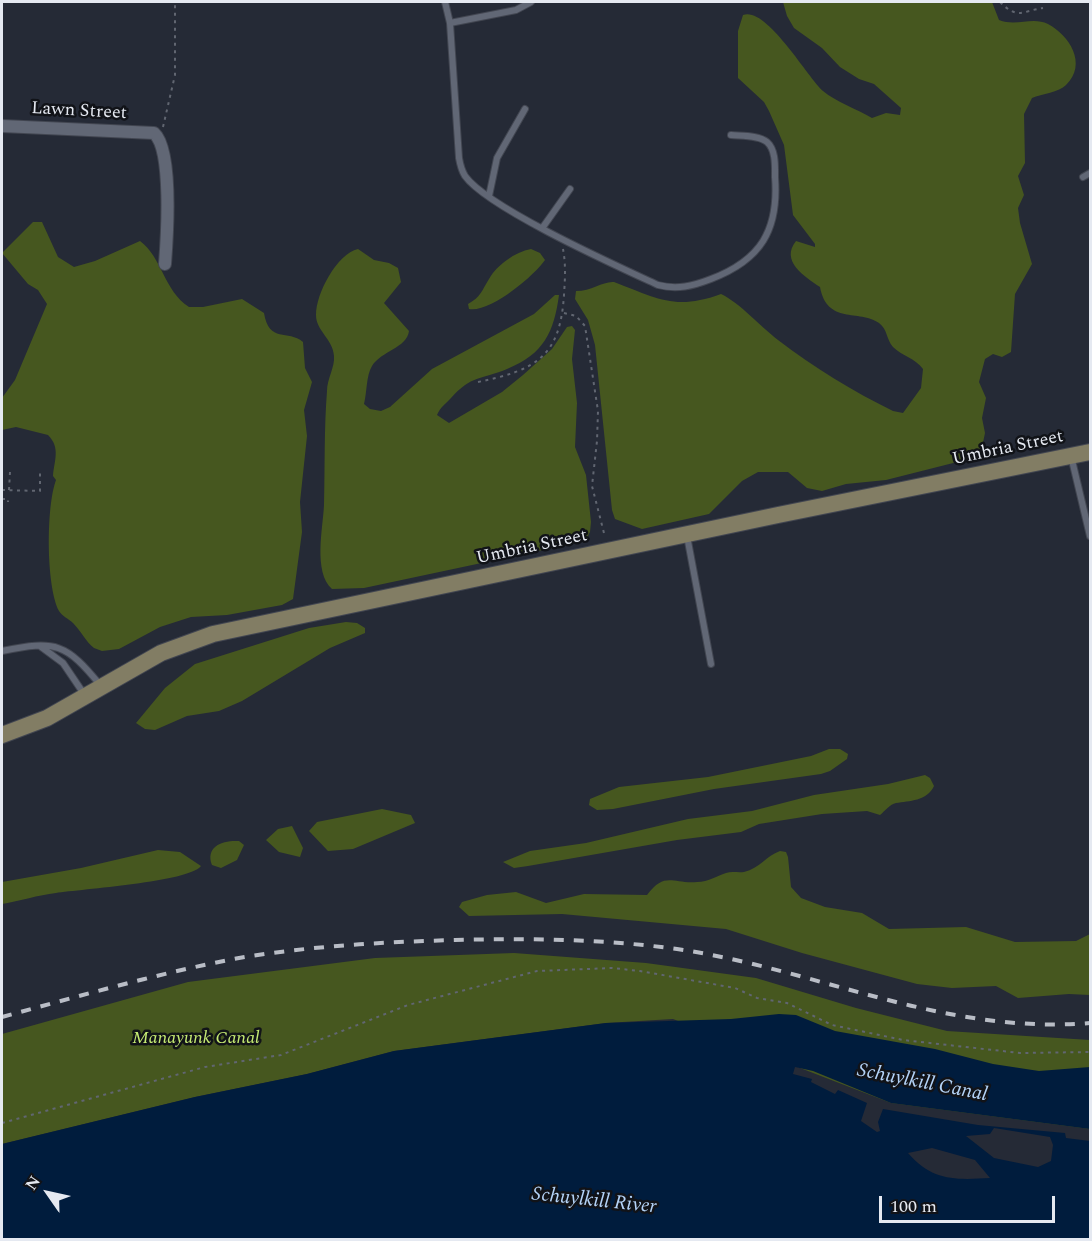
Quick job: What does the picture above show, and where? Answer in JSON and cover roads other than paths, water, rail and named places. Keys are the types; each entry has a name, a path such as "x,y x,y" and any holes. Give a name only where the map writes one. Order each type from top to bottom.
{"main road":[{"name":"Umbria Street","path":"2,735 32,725 161,652 213,634 1090,452"}],"street":[{"name":"Lawn Street","path":"2,126 158,131 163,147 167,190 165,264"}],"lane":[{"path":"445,2 450,23 459,158 466,176 489,196 561,237 666,287 686,287 737,268 751,256 770,229 776,215 774,162 769,145 759,139 731,135"},
{"path":"450,23 516,10 531,2"},
{"path":"489,196 497,158 525,109"},
{"path":"1083,177 1090,173"},
{"path":"543,227 570,189"},
{"path":"1071,456 1090,536"},
{"path":"687,536 711,664"},
{"path":"2,651 40,646 66,650 80,661 101,687"},
{"path":"40,646 63,663 86,696"}],"water":[{"path":"779,1014 796,1015 835,1031 935,1049 993,1064 1039,1071 1090,1067 1090,1129 891,1103 813,1071 795,1067 793,1074 812,1079 811,1082 835,1094 838,1090 867,1103 861,1121 877,1132 880,1131 878,1122 883,1109 978,1125 1065,1133 1066,1138 1090,1141 1090,1239 2,1239 2,1144 195,1097 307,1074 394,1051 606,1023 731,1019","holes":["994,1128 1050,1137 1053,1145 1051,1161 1038,1167 994,1158 966,1136 990,1134","932,1148 975,1160 990,1178 966,1179 935,1174 908,1153"]}],"railway":[{"path":"2,1017 120,985 239,958 374,943 510,939 594,941 677,949 781,971 932,1010 983,1019 1036,1024 1090,1023"}],"park label":[{"name":"Manayunk Canal","path":"196,1039"}],"water label":[{"name":"Schuylkill Canal","path":"922,1084"},
{"name":"Schuylkill River","path":"594,1202"}]}
